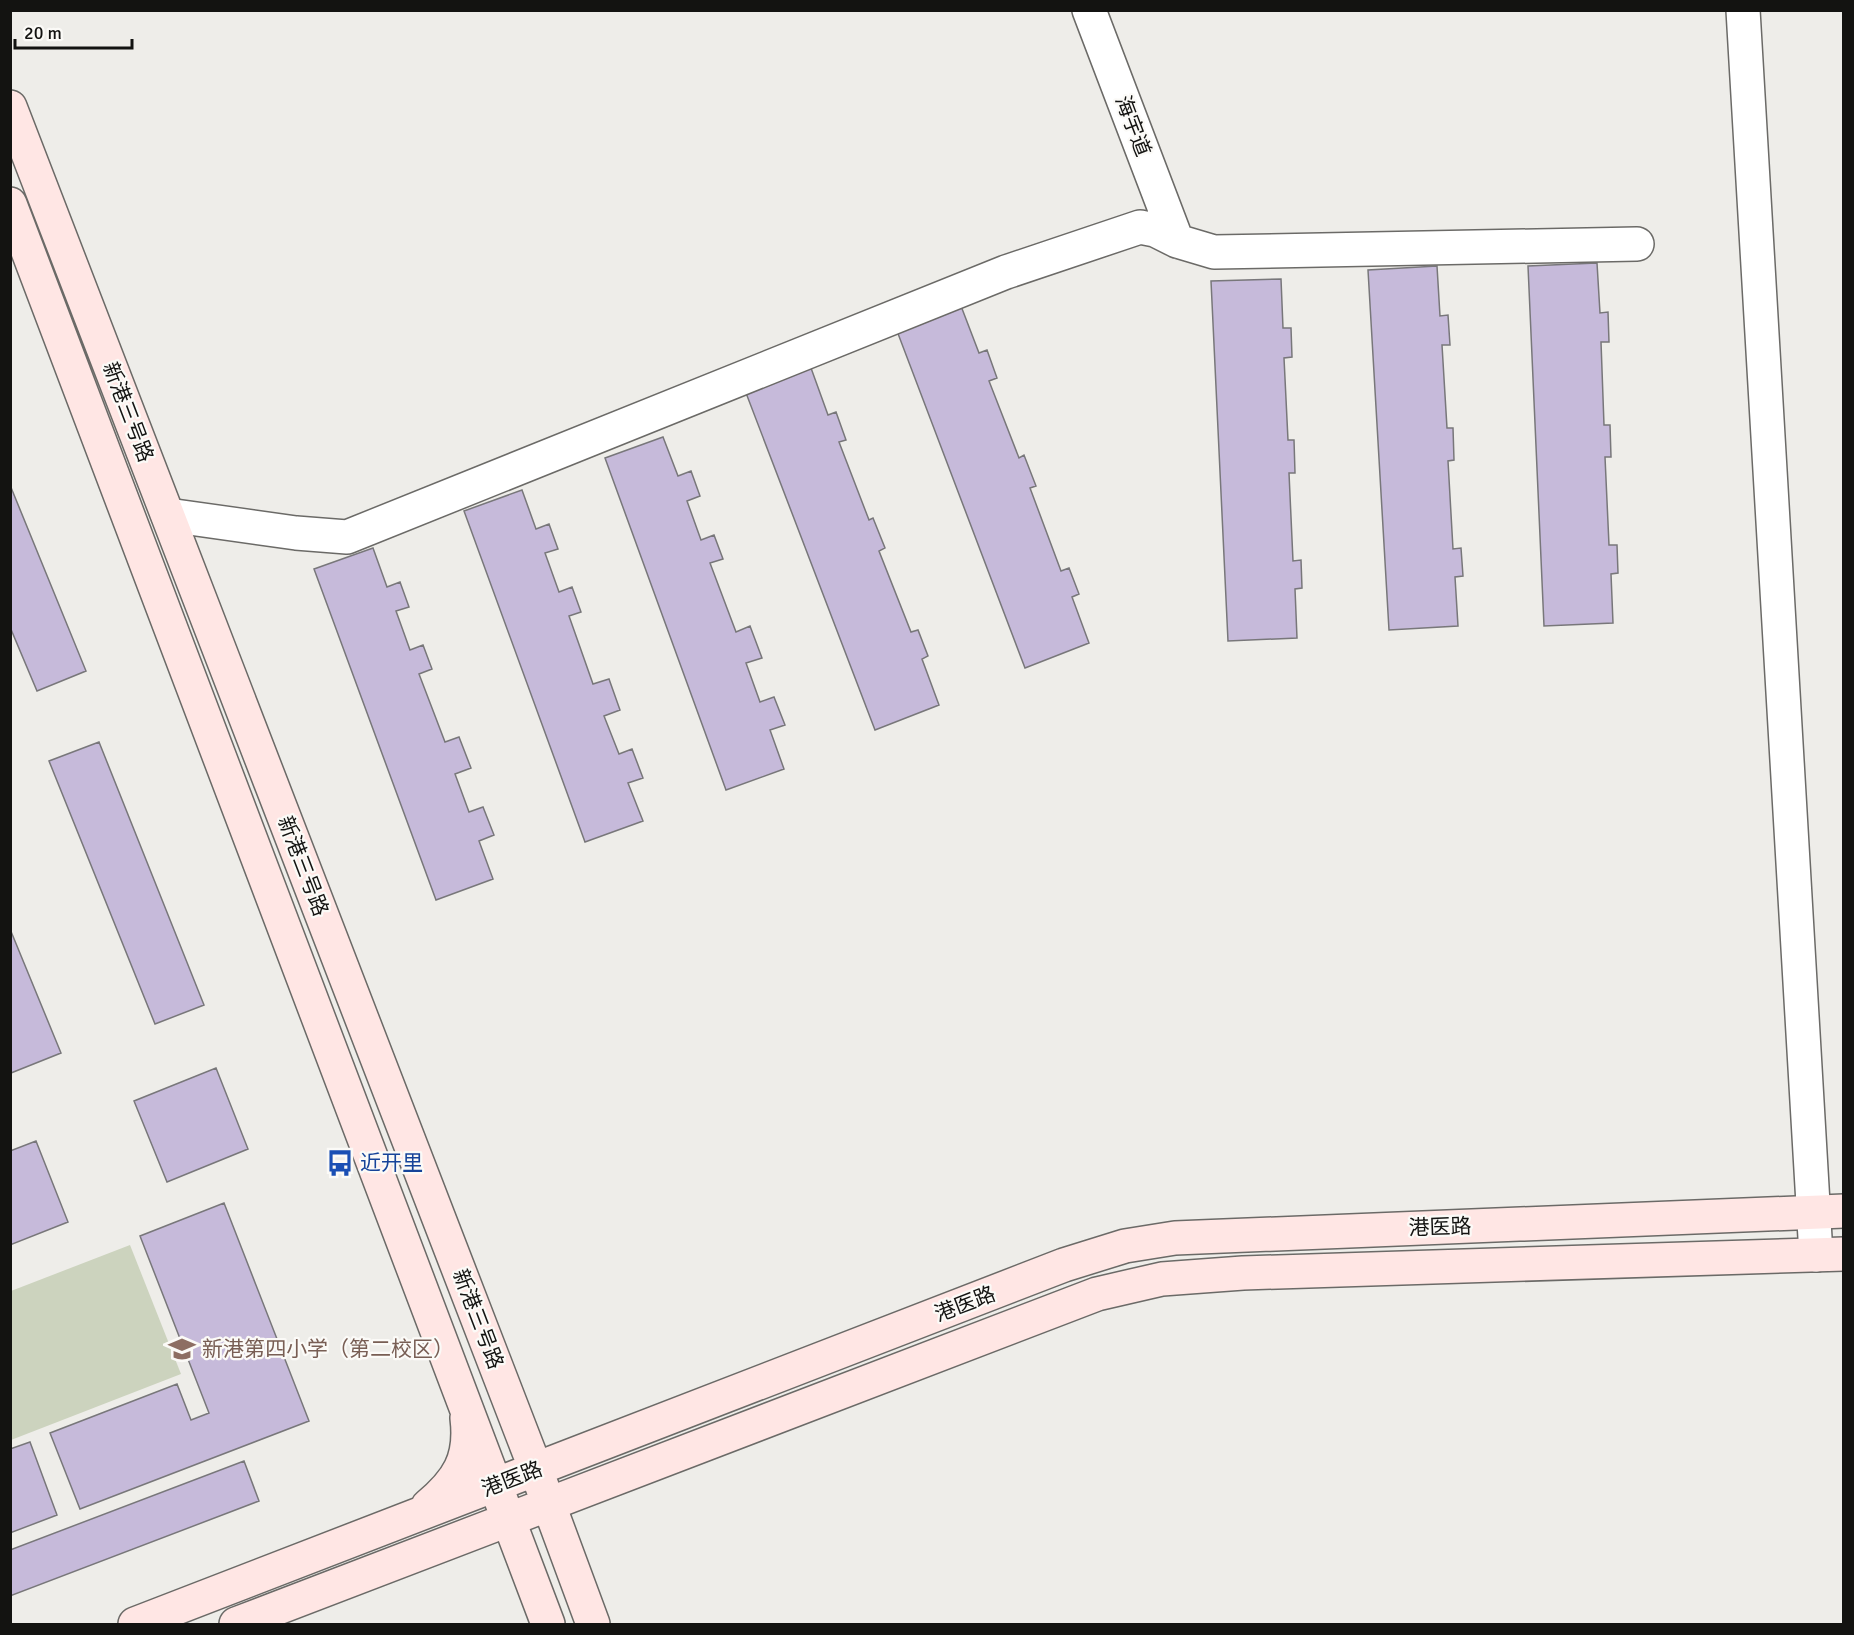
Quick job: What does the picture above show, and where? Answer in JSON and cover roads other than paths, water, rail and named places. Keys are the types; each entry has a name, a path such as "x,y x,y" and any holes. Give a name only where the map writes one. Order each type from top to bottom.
{"street":[{"name":"海宇道","path":"1073,10 1167,236"},
{"name":"海宇道","path":"1089,10 1167,236"},
{"path":"1743,10 1830,1254"},
{"name":"新港三号路","path":"10,107 536,1470 593,1624"},
{"name":"新港三号路","path":"10,204 548,1624"},
{"path":"168,515 296,533 347,537 1006,272 1128,229 1140,227 1214,252 1637,244"},
{"name":"港医路","path":"135,1624 1064,1265 1125,1246 1175,1238 1828,1211"},
{"name":"港医路","path":"236,1624 1097,1294 1162,1279 1267,1273 1830,1254"},
{"path":"410,1518 443,1494 454,1482 461,1469 468,1441 466,1405"}],"place":[{"name":"近开里","path":"340,1163"},
{"name":"新港第四小学（第二校区）","path":"182,1349"}]}
